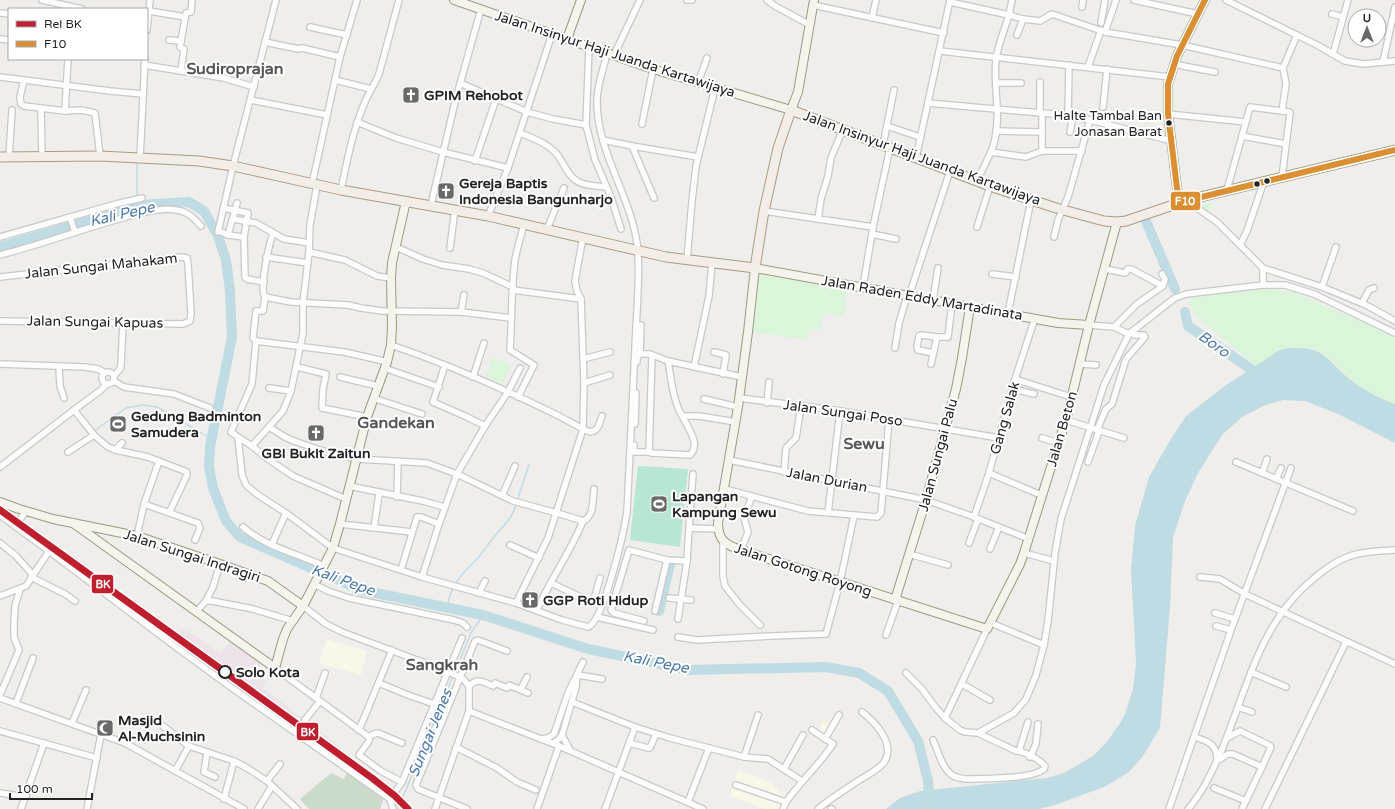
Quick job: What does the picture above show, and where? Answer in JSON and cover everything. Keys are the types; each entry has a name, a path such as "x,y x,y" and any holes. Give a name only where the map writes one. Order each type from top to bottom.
{"main road":[{"name":"Jalan Insinyur Haji Juanda Kartawijaya","path":"454,0 653,69 791,110 886,143 919,147 950,170 977,181 1031,200 1066,203 1104,222 1126,221 1181,202 1395,150"},
{"path":"567,39 581,0"},
{"path":"1181,202 1177,188 1167,94 1173,64 1205,0"},
{"path":"718,529 740,398 755,268 764,212 778,148 798,92 813,2"},
{"path":"5,157 100,156 199,160 341,190 455,209 666,257 755,268"},
{"path":"73,523 275,668 283,639 303,606 333,548 367,417 386,365 391,345 391,278 396,246 406,201"},
{"name":"Jalan Beton","path":"989,626 1020,564 1029,539 1066,420 1089,325 1117,222"},
{"name":"Jalan Raden Eddy Martadinata","path":"755,268 1058,323 1089,325"},
{"name":"Jalan Sungai Palu","path":"896,600 926,500 945,428 962,358 970,307"},
{"name":"Jalan Sungai Indragiri","path":"0,502 26,511 73,523 137,536 220,564 268,581 303,606"},
{"name":"Jalan Gotong Royong","path":"718,529 723,541 727,545 896,600 989,626"},
{"path":"266,662 278,657"}],"street":[{"path":"42,0 78,8"},
{"path":"148,17 150,0"},
{"path":"181,71 184,49 180,47 187,12 191,12 192,0"},
{"path":"244,237 218,232 233,166 276,0"},
{"path":"252,446 286,408 291,391 301,346 304,316 303,303 315,184 327,115 340,57 357,0"},
{"path":"341,190 357,122 379,74 399,0"},
{"path":"238,437 244,482 258,495 286,513 333,548 422,578 451,584 537,610 562,620 588,627 593,624 608,590 625,530 634,369 638,251 634,228 603,140 597,114 597,98 611,54 640,0"},
{"path":"687,0 692,0"},
{"path":"767,0 809,29"},
{"path":"872,18 876,0"},
{"path":"977,181 991,152 996,131 996,58 1012,0"},
{"path":"1082,7 1084,0"},
{"path":"1101,24 1105,0"},
{"path":"1088,67 1116,0"},
{"path":"1134,0 1198,14"},
{"path":"1226,0 1297,35 1345,61 1364,64 1395,61"},
{"path":"1333,54 1348,0"},
{"path":"886,128 919,147 950,1 1037,22 1052,14 1103,31 1182,45 1283,68"},
{"path":"813,2 848,13 944,32"},
{"path":"1383,62 1395,7"},
{"path":"431,205 460,83 481,9"},
{"path":"149,11 186,17"},
{"path":"1332,14 1343,17"},
{"path":"1017,35 1023,19"},
{"path":"310,27 347,35"},
{"path":"488,216 508,168 552,34"},
{"path":"1282,111 1286,84 1283,68 1297,35"},
{"path":"169,40 181,41"},
{"path":"265,42 298,49 302,48 340,57"},
{"path":"589,47 586,125 595,160 611,198 621,229"},
{"path":"940,50 996,58 1170,77"},
{"path":"698,83 707,58"},
{"path":"65,111 68,60"},
{"path":"140,157 144,62 181,71 224,78 254,87"},
{"path":"1173,64 1215,72"},
{"path":"1069,65 1071,116 1070,132"},
{"path":"642,124 653,69"},
{"path":"1102,107 1107,69"},
{"path":"0,77 143,94"},
{"path":"24,80 20,97 21,104 65,111 81,110 95,113 100,156"},
{"path":"335,80 371,89"},
{"path":"1040,82 1042,151"},
{"path":"460,83 527,112 553,119 586,125"},
{"path":"996,83 1021,83"},
{"path":"687,260 692,193 698,157 715,88"},
{"path":"863,288 886,143 886,128 894,90"},
{"path":"475,161 496,99"},
{"path":"251,100 327,115"},
{"path":"928,103 1071,116 1172,141"},
{"path":"1227,190 1250,107 1289,112 1290,115 1282,177"},
{"path":"41,108 42,157"},
{"path":"5,157 12,110"},
{"path":"1168,114 1246,122"},
{"path":"1054,237 1058,220 1066,203 1082,151 1090,120"},
{"path":"357,122 396,138 475,161 508,168"},
{"path":"818,219 821,199 828,176 831,158 843,129"},
{"path":"996,131 1042,132"},
{"path":"520,133 540,141 552,148 575,180 581,183 606,187"},
{"path":"1242,136 1286,144"},
{"path":"603,140 698,157"},
{"path":"632,146 654,198"},
{"path":"991,152 1026,156 1042,151 1082,151"},
{"path":"895,348 899,323 950,170"},
{"path":"1240,245 1247,231 1264,181"},
{"path":"977,227 990,186"},
{"path":"547,229 564,188"},
{"path":"0,237 142,198"},
{"path":"1008,313 1031,200"},
{"path":"1181,202 1192,205 1206,213 1263,268 1322,287 1362,304 1395,321"},
{"path":"228,235 237,203"},
{"path":"223,208 248,213 248,222 244,237 245,277 247,279 264,282"},
{"path":"450,248 455,209"},
{"path":"0,255 74,231 139,214 170,210 186,212 201,226"},
{"path":"764,212 873,227"},
{"path":"70,218 74,231"},
{"path":"233,219 256,223 272,233 290,241 310,243"},
{"path":"518,397 534,365 511,351 511,318 515,260 524,224"},
{"path":"272,233 266,257 263,295 265,297 263,311 256,311 253,338 256,341 252,384 231,432 293,476 346,499"},
{"path":"872,234 896,239"},
{"path":"516,604 548,538 583,429 584,383 580,299 575,281 583,237"},
{"path":"396,246 422,259 483,273 513,289 580,299"},
{"path":"1322,287 1336,246"},
{"path":"309,252 344,260 377,276 391,278"},
{"name":"Jalan Sungai Mahakam","path":"0,277 182,256 187,258 188,264 192,313 190,321"},
{"path":"266,257 308,263"},
{"path":"694,366 708,296 712,263"},
{"path":"933,300 938,268"},
{"path":"1105,268 1125,273 1128,269 1131,269 1163,286"},
{"path":"1263,268 1263,285"},
{"path":"992,274 1016,277"},
{"path":"1114,327 1137,304 1163,286 1165,279 1162,274"},
{"path":"906,673 945,718 960,730 971,734 978,733 1014,713 1026,699 1036,675 1044,644 1048,621 1054,561 1061,519 1104,386 1130,333 1175,298 1186,294 1263,285 1285,285 1314,294 1395,333"},
{"path":"1362,304 1369,290 1374,288"},
{"path":"461,312 464,295"},
{"path":"265,297 290,302 348,305 368,309 392,311 461,312 511,318"},
{"path":"933,353 918,350 917,346 919,336 921,334 948,337 952,304"},
{"name":"Gang Salak","path":"969,543 1015,379 1035,318"},
{"name":"Jalan Sungai Kapuas","path":"0,321 183,324 190,321"},
{"path":"0,467 107,384 111,383 120,367 123,323"},
{"path":"641,325 640,354 637,357 634,452 690,455 693,452 694,441 675,396 668,361"},
{"path":"1088,462 1106,409 1112,404 1126,359 1145,337 1144,335 1134,335 1114,327 1089,325"},
{"path":"930,364 937,336"},
{"path":"256,341 350,353 386,365 439,387"},
{"path":"473,378 484,343"},
{"path":"391,345 508,392 558,415 590,432 597,429 602,416"},
{"path":"583,359 610,352"},
{"path":"714,352 726,355 723,374"},
{"path":"640,354 652,355 668,361 742,377"},
{"path":"649,452 652,355"},
{"path":"0,364 98,369 105,373 111,372 114,378 124,387 174,394 210,408"},
{"path":"1080,364 1096,365"},
{"path":"444,365 434,403 485,426"},
{"path":"59,367 60,386 64,398"},
{"path":"296,367 326,374 322,408 367,417"},
{"path":"422,578 438,524 457,474 485,426 508,392 520,368"},
{"path":"105,373 102,379 103,382 107,384"},
{"path":"584,383 610,375"},
{"path":"340,378 378,386"},
{"path":"1015,379 1071,397"},
{"path":"767,403 770,382"},
{"path":"269,388 291,391"},
{"path":"1013,389 1034,394"},
{"path":"373,398 422,414"},
{"name":"Jalan Sungai Poso","path":"740,398 767,403 840,411 999,438"},
{"path":"704,399 738,407"},
{"path":"784,472 786,448 796,438 801,406"},
{"path":"74,410 94,435 108,447 115,450 138,454 187,474 169,513"},
{"path":"828,513 833,482 840,411"},
{"path":"683,416 699,416 736,422"},
{"path":"725,489 808,511 877,517 881,513 889,420"},
{"path":"1066,420 1124,438"},
{"path":"269,426 285,437 294,441 323,451 357,459 427,463 457,474 513,501 583,522"},
{"path":"68,452 94,435"},
{"path":"1042,438 1059,443"},
{"path":"115,450 122,443"},
{"path":"1262,473 1267,459"},
{"name":"Jalan Durian","path":"729,460 926,500 1029,539"},
{"path":"137,536 144,504 158,461"},
{"path":"397,497 398,461"},
{"path":"1236,462 1353,511"},
{"path":"502,496 515,466"},
{"path":"1276,479 1281,468"},
{"path":"1169,809 1231,630 1291,468"},
{"path":"989,473 1042,495"},
{"path":"678,619 687,561 693,474"},
{"path":"349,486 379,494 422,501 444,507"},
{"path":"537,610 583,522 586,520 592,509 594,489"},
{"path":"374,528 379,494"},
{"path":"741,550 748,532 744,518 752,496"},
{"path":"144,504 199,524 200,528 195,540"},
{"path":"19,521 26,511"},
{"path":"272,544 286,513"},
{"path":"0,515 49,550 219,679 390,799 393,809"},
{"path":"678,637 697,640 825,635 828,632 854,516"},
{"path":"401,570 416,519 418,517 438,524"},
{"path":"340,524 412,532"},
{"path":"243,527 250,533 323,567"},
{"path":"990,548 999,527"},
{"path":"689,528 718,529"},
{"path":"723,541 723,570 725,586 740,605 760,625"},
{"path":"0,543 16,556 32,576 75,601"},
{"path":"510,545 539,558"},
{"path":"0,596 20,590 26,586 49,550"},
{"path":"644,621 614,613 612,610 629,550 667,560 687,561"},
{"path":"1191,808 1206,784 1265,639 1282,611 1313,578 1336,563 1352,555 1372,551 1395,550"},
{"path":"1024,553 1054,561"},
{"path":"909,554 948,565"},
{"path":"655,611 667,560"},
{"path":"196,612 206,601 213,587 220,564"},
{"path":"1200,577 1220,579 1245,594 1395,664"},
{"path":"551,583 591,602 594,599 600,578"},
{"path":"480,593 485,581"},
{"path":"315,583 328,591 349,598 454,620 467,626"},
{"path":"20,590 14,613 14,636 19,650 0,696 128,745 244,809"},
{"path":"669,598 691,600"},
{"path":"886,634 896,600"},
{"path":"206,601 253,609 293,621"},
{"path":"303,606 326,624 342,632 458,676 469,686 469,711 435,809"},
{"path":"1215,613 1235,619"},
{"path":"597,617 653,630"},
{"path":"945,718 989,626 1044,644"},
{"path":"1216,626 1231,630"},
{"path":"390,799 402,782 462,638"},
{"path":"467,809 418,789 416,785 458,676 476,640 507,651"},
{"path":"1265,809 1346,642"},
{"path":"359,730 392,650"},
{"path":"16,703 33,658"},
{"path":"541,739 548,738 554,734 568,693 583,662"},
{"path":"275,668 369,737"},
{"path":"1251,672 1286,687"},
{"path":"305,720 318,699 325,673"},
{"path":"578,675 602,680"},
{"path":"553,743 562,735 578,675"},
{"path":"521,689 527,678"},
{"path":"469,686 473,682 479,680 493,686 495,683 507,688 509,685 528,693"},
{"path":"379,683 434,704"},
{"path":"962,684 990,700"},
{"path":"72,723 86,690"},
{"path":"572,702 656,734 744,757 768,759 802,781"},
{"path":"1238,707 1252,712"},
{"path":"469,711 553,743 703,809"},
{"path":"818,809 832,798 879,768 885,761 888,754 886,742 875,724 862,712"},
{"path":"744,757 758,715"},
{"path":"825,739 839,715"},
{"path":"1019,751 1028,722"},
{"path":"1030,756 1036,744 1038,724"},
{"path":"163,726 189,746 234,761 267,781 297,809"},
{"path":"605,809 635,726"},
{"path":"0,730 97,758"},
{"path":"783,809 786,802 802,781 833,745 833,743 812,730"},
{"path":"1226,738 1240,731 1270,745 1271,747 1252,791 1242,809"},
{"path":"402,742 378,733 374,734 369,737 369,741 359,755 382,771 402,782"},
{"path":"933,740 943,763 951,774 961,778 1029,776 1041,772 1044,769 1045,766 1042,763 1030,756 978,733"},
{"path":"87,809 102,734"},
{"path":"629,743 650,748 656,734"},
{"path":"562,735 571,751"},
{"path":"784,768 803,735"},
{"path":"1195,736 1214,746 1217,754 1216,761"},
{"path":"21,809 44,743"},
{"path":"175,771 189,746"},
{"path":"537,809 559,746"},
{"path":"456,747 497,768 517,782 536,790"},
{"path":"691,805 709,748"},
{"path":"207,753 204,772 215,777"},
{"path":"1216,761 1228,754 1233,754 1262,767"},
{"path":"224,799 234,761"},
{"path":"267,781 280,764"},
{"path":"736,785 786,802"},
{"path":"258,809 272,786"},
{"path":"1214,788 1246,801"},
{"path":"0,793 26,798"}],"shaded area":[{"path":"4,510 173,630 188,631 220,653 231,639 262,662 256,673 267,682 263,688 331,740 353,761 350,764 291,726 153,627 149,620 34,535 1,513"},
{"path":"326,639 367,651 361,675 319,663"},
{"path":"824,721 832,725 825,737 818,732"},
{"path":"738,770 769,781 787,799 782,809 765,809 730,796"}],"green space":[{"path":"1215,202 1209,211 1199,206"},
{"path":"756,273 847,287 844,317 825,312 820,330 809,328 808,340 751,332"},
{"path":"1259,288 1293,292 1395,336 1395,404 1366,391 1350,379 1321,352 1312,349 1280,350 1256,366 1198,318 1189,304 1193,295"},
{"path":"493,357 512,366 502,384 486,377"},
{"name":"Lapangan Kampung Sewu","path":"638,466 688,469 680,547 630,540"},
{"path":"347,771 384,798 380,809 309,809 300,799 331,773 344,779"}],"water":[{"path":"1302,348 1319,352 1357,385 1372,394 1395,404 1395,443 1338,414 1305,401 1283,400 1263,406 1242,417 1222,435 1198,473 1185,501 1173,538 1170,607 1160,728 1143,756 1129,772 1104,787 1055,805 1039,809 886,809 900,798 920,791 1047,778 1064,773 1093,756 1107,742 1125,714 1133,689 1136,663 1131,570 1135,526 1149,477 1186,416 1226,385 1280,350"}],"waterway":[{"path":"137,163 137,197"},
{"name":"Kali Pepe","path":"137,201 138,207"},
{"name":"Kali Pepe","path":"0,247 136,207 154,204 189,202 204,211 218,236 226,260 230,291 232,337 210,447 209,467 213,488 226,521 240,537 361,590 483,615 588,649 688,670 826,667 859,673 888,691 918,741 928,781 930,809"},
{"name":"Boro","path":"1145,219 1175,289"},
{"name":"Boro","path":"1185,312 1188,326 1251,369"},
{"path":"93,432 126,408 142,405 157,407 203,434"},
{"name":"Kali Pepe","path":"205,435 210,437 210,447"},
{"path":"517,501 529,465"},
{"path":"447,607 456,582 507,522 515,509 516,504"},
{"path":"659,611 670,564"},
{"name":"Sungai Jenes","path":"455,672 471,633 483,615"},
{"name":"Sungai Jenes","path":"398,809 453,676"}],"rail line":[{"name":"BK","path":"0,510 372,778 395,796 408,809"}],"transit line":[{"name":"F10","path":"1205,0 1177,56 1168,84 1168,114 1177,188 1181,202 1395,150"}],"place":[{"name":"GPIM Rehobot","path":"411,95"},
{"name":"Halte Tambal Ban Jonasan Barat","path":"1169,123"},
{"name":"Gereja Baptis Indonesia Bangunharjo","path":"446,191"},
{"name":"Gedung Badminton Samudera","path":"118,424"},
{"name":"GBI Bukit Zaitun","path":"316,433"},
{"name":"Lapangan Kampung Sewu","path":"659,504"},
{"name":"GGP Roti Hidup","path":"530,600"},
{"name":"Solo Kota","path":"225,672"},
{"name":"Masjid Al-Muchsinin","path":"105,728"}],"district":[{"name":"Sudiroprajan","path":"235,69"},
{"name":"Gandekan","path":"396,423"},
{"name":"Sewu","path":"864,444"},
{"name":"Sangkrah","path":"442,665"}]}
